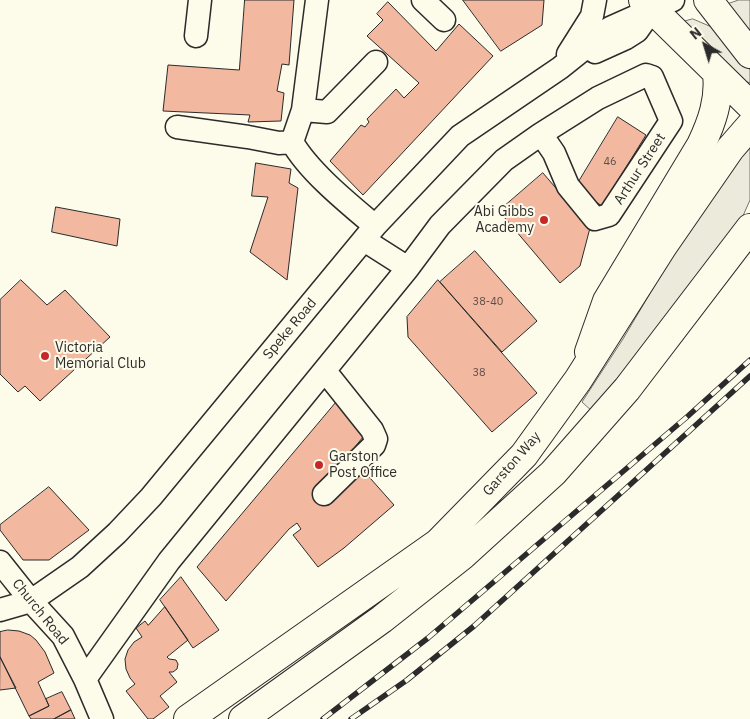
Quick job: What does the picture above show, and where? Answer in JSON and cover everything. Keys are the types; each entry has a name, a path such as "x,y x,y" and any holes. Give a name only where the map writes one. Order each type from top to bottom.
{"main road":[{"path":"708,0 750,54"},
{"path":"656,2 716,74 750,105"},
{"path":"578,380 607,301 705,138 711,123 718,88 716,74"},
{"name":"Garston Way","path":"197,712 438,543 524,455 578,380 663,246 730,149 750,126"},
{"path":"242,719 382,619 463,555 553,473 627,389 750,228"}],"street":[{"path":"196,36 200,0"},
{"path":"317,0 304,110 292,142 301,158 354,208 370,233 408,268"},
{"path":"423,0 444,20"},
{"name":"Speke Road","path":"560,68 592,16 594,0"},
{"name":"Speke Road","path":"0,610 31,601 80,567 117,533 151,497 370,233 460,136 560,68 610,28 656,2"},
{"path":"304,110 326,112 376,62"},
{"name":"Arthur Street","path":"646,75 652,77 672,121 609,215 596,219 568,186 554,153 540,134 598,98 646,75"},
{"path":"177,128 279,143 292,142"},
{"path":"85,679 170,561 408,268 440,225 504,160 540,134"},
{"path":"324,494 374,445 376,439 372,430 325,371"},
{"name":"Church Road","path":"0,562 31,601 63,636 85,679 102,719"}],"shaded area":[{"path":"739,0 750,0 750,32 728,4"},
{"path":"693,19 714,28 729,41 750,70 750,83 740,79 682,22"},
{"path":"750,140 750,200 742,218 594,413 582,402 623,339 671,258"}],"building":[{"path":"245,0 294,0 289,65 282,64 277,91 284,93 281,121 248,122 250,115 163,111 168,65 239,70"},
{"path":"463,0 544,0 542,25 501,51"},
{"path":"388,2 436,51 459,24 493,56 363,195 330,161 361,125 365,127 369,122 367,119 396,89 404,98 419,83 367,36 383,20 377,14"},
{"path":"618,117 646,135 602,206 575,188"},
{"path":"256,163 291,169 289,183 298,188 287,280 250,252 268,197 252,196"},
{"name":"Abi Gibbs Academy","path":"543,173 590,228 580,266 560,283 499,211"},
{"path":"56,207 120,219 117,246 52,232"},
{"path":"475,251 537,321 502,352 440,282"},
{"name":"Victoria Memorial Club","path":"21,280 47,305 65,290 110,337 40,401 25,386 18,392 0,374 0,300"},
{"path":"438,280 537,393 492,432 408,337 407,317"},
{"path":"341,399 363,437 317,494 362,469 394,505 344,548 318,567 293,535 301,529 297,523 289,529 226,601 197,567 336,402"},
{"path":"49,487 89,530 49,560 23,560 0,530 0,525"},
{"path":"181,577 219,630 193,648 160,600"},
{"path":"165,607 188,640 167,657 176,660 178,664 177,669 169,672 177,682 160,696 169,707 153,719 148,719 126,691 135,684 126,669 125,659 128,650 134,642 142,637 136,628 145,621 148,625"},
{"path":"8,630 19,631 30,635 36,640 45,652 54,673 38,682 49,706 29,716 0,657 0,632"},
{"path":"0,657 16,688 0,690"},
{"path":"62,692 71,710 54,719 31,719 29,716 49,706 46,699"},
{"path":"71,710 75,719 54,719"}],"railway":[{"path":"323,719 428,638 688,416 750,360"},
{"path":"351,719 407,680 474,626 750,376"}],"place":[{"name":"Abi Gibbs Academy","path":"544,220"},
{"name":"Victoria Memorial Club","path":"45,356"},
{"name":"Garston Post Office","path":"319,465"}]}
